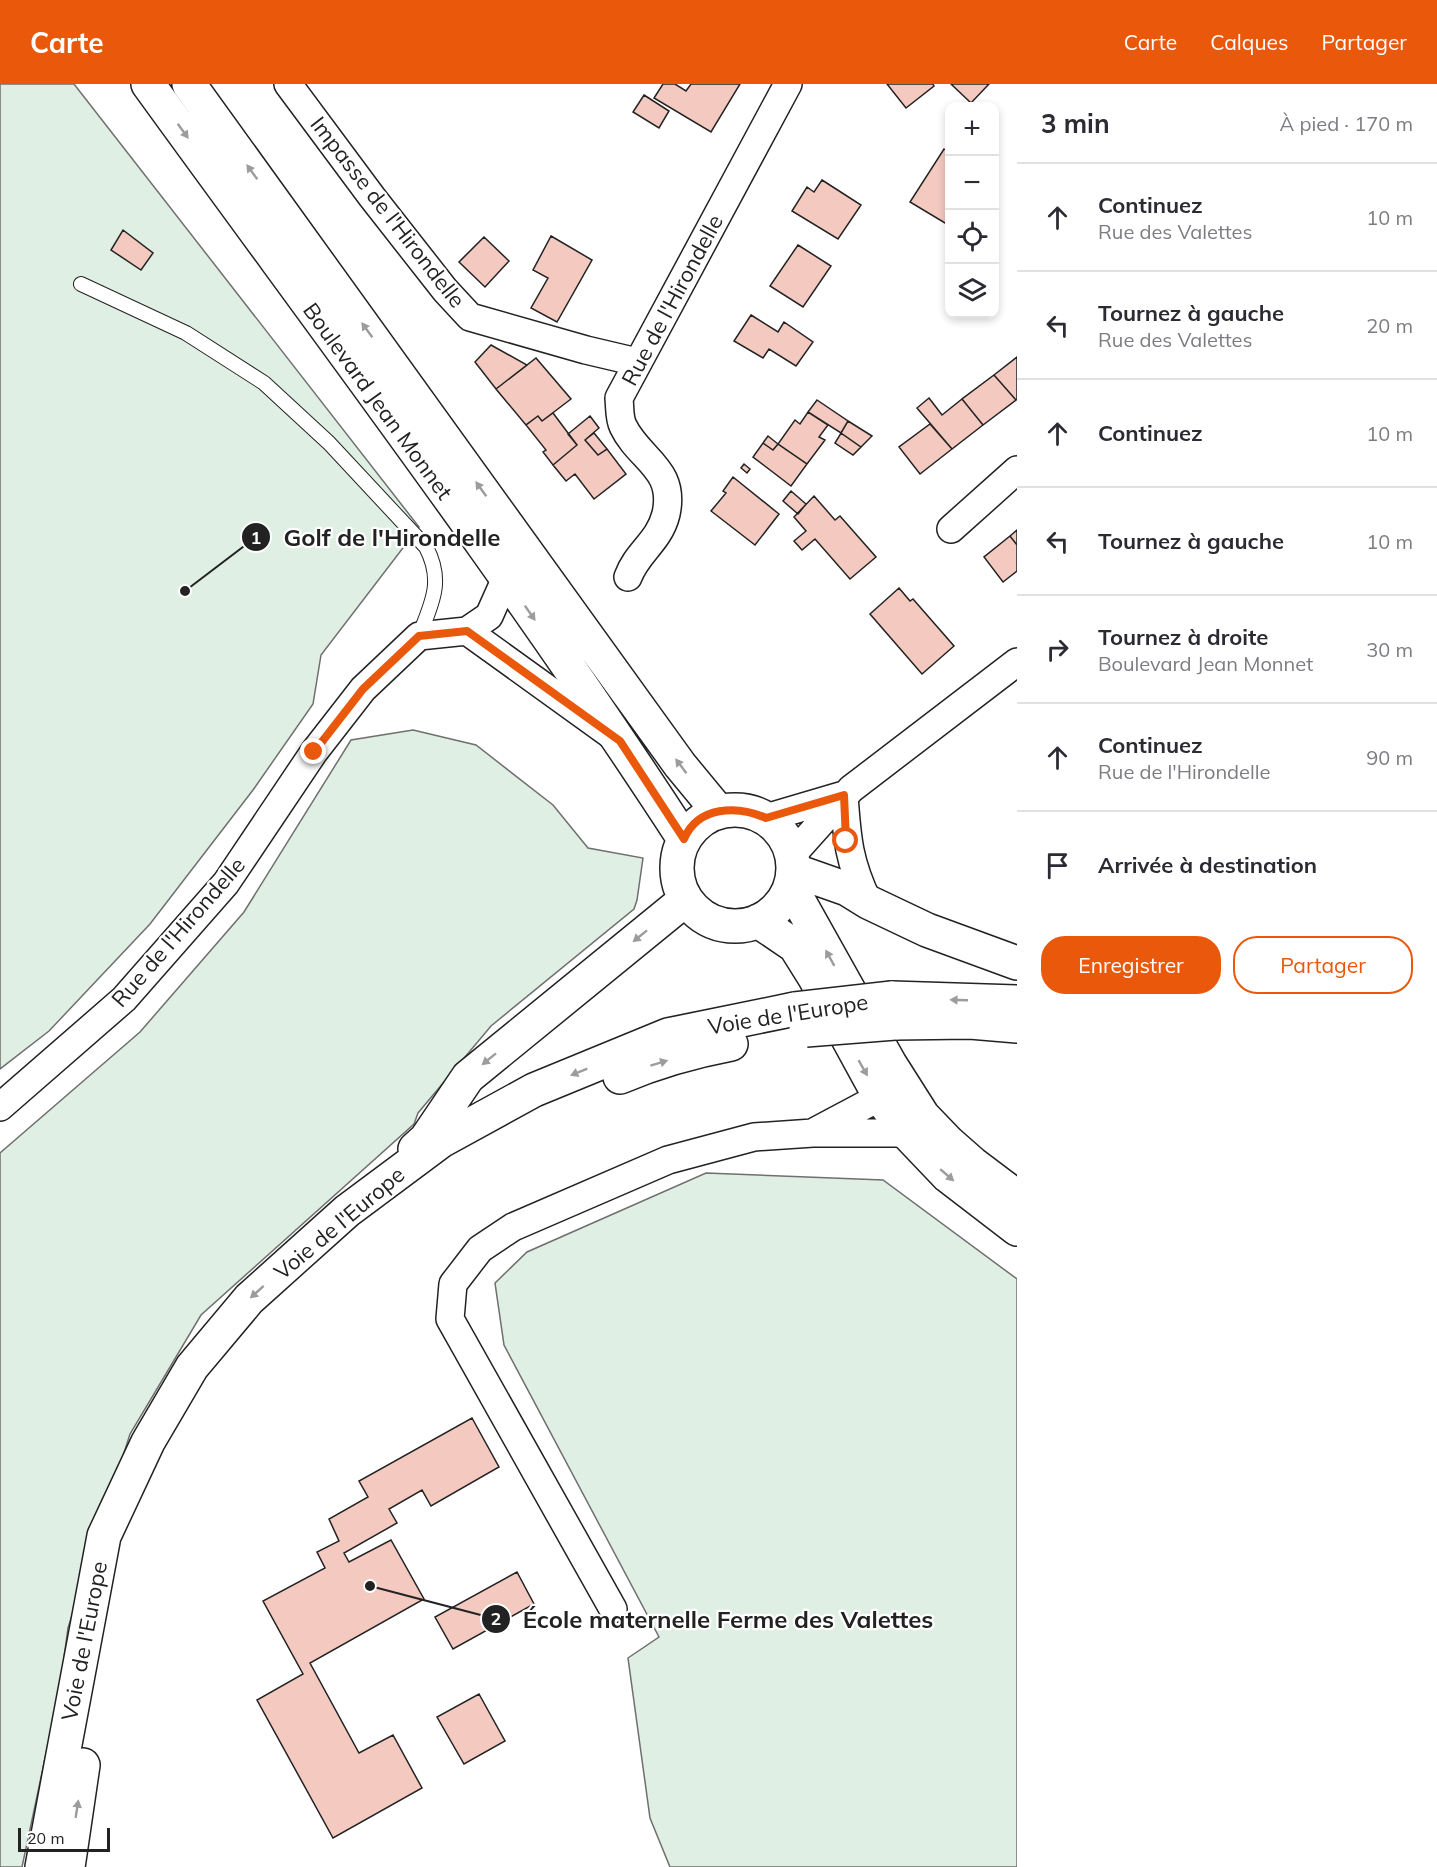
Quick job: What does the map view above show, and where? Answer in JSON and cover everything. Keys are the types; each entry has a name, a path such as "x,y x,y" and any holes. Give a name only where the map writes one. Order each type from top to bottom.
{"main road":[{"name":"Boulevard Jean Monnet","path":"148,84 506,578 620,741 684,839"},
{"path":"189,84 666,746 718,811"},
{"path":"792,871 781,903 771,914 742,926 726,926 696,912 686,900 677,881 676,861 690,829 703,818 718,811 734,809 750,811 766,818 777,828 787,841 792,871 905,1111 1017,1197"},
{"path":"792,871 847,889 868,902 927,930 1017,963"},
{"path":"347,1210 426,1139 468,1077 686,900"},
{"path":"758,921 795,946 948,1176 1017,1229"},
{"name":"Voie de l'Europe","path":"42,1867 104,1536 148,1442 192,1367 249,1299 347,1210 441,1141 534,1090 668,1035 893,1010 1017,1002"},
{"name":"Voie de l'Europe","path":"893,1010 970,1022 1017,1026"},
{"name":"Voie de l'Europe","path":"68,1867 109,1601 127,1531 160,1459 206,1384 252,1327 329,1252 437,1169 530,1115 647,1067 801,1019"}],"street":[{"name":"Impasse de l'Hirondelle","path":"288,84 336,151 445,290 470,317 637,362"},
{"name":"Rue de l'Hirondelle","path":"628,577 634,562 657,537 666,513 667,490 660,472 622,425 619,398 788,84"},
{"path":"951,529 1017,470"},
{"path":"419,636 467,631 489,616 506,578"},
{"path":"467,631 620,741"},
{"name":"Rue de l'Hirondelle","path":"0,1107 124,999 226,883 314,752 363,689 419,636"},
{"path":"792,871 844,795 1017,662"},
{"path":"766,818 844,795"},
{"path":"844,795 846,841 852,864 868,902"},
{"path":"813,1133 905,1111"},
{"path":"613,1609 450,1319 453,1284 480,1249 513,1227 668,1160 754,1137 813,1133 905,1111"}],"lane":[{"path":"81,285 186,333 264,383 329,443 426,547 434,563 435,596 419,636"}],"green space":[{"path":"0,84 74,84 419,527 321,655 313,704 253,790 150,924 49,1031 0,1069"},
{"path":"413,730 476,745 553,805 588,848 643,858 634,909 491,1026 418,1113 414,1124 201,1315 130,1434 68,1628 60,1688 22,1867 0,1867 0,1153 140,1032 244,912 351,740"},
{"path":"706,1173 883,1180 1017,1279 1017,1867 670,1867 650,1818 628,1658 659,1637 504,1345 495,1283 527,1252"}],"building":[{"path":"663,84 675,84 686,91 691,84 740,84 711,132 654,98"},
{"path":"887,84 933,84 934,86 906,108"},
{"path":"951,84 989,84 972,102"},
{"path":"644,95 669,111 659,128 633,112"},
{"path":"944,149 945,223 910,202"},
{"path":"822,180 861,205 838,239 792,211 807,187 814,192"},
{"path":"123,230 153,253 141,270 111,250"},
{"path":"551,236 592,260 557,322 531,308 548,278 533,270"},
{"path":"484,237 509,261 485,287 459,262"},
{"path":"798,245 831,266 803,307 770,286"},
{"path":"751,315 778,332 784,322 813,342 796,366 769,349 763,358 734,341"},
{"path":"491,345 527,365 496,389 475,362"},
{"path":"1017,357 1017,399 1016,400 994,375"},
{"path":"536,358 571,399 542,421 538,416 526,425 496,389"},
{"path":"994,375 1016,400 983,425 962,399"},
{"path":"929,398 942,415 962,399 983,425 952,449 917,408"},
{"path":"817,400 848,421 841,433 808,412"},
{"path":"808,412 828,425 819,437 825,440 807,464 778,444 795,420 800,424"},
{"path":"553,413 577,445 553,465 543,452 546,450 526,425 538,416 542,421"},
{"path":"590,416 599,428 585,440 598,455 607,449 626,474 594,499 575,474 566,481 553,465 577,445 568,434"},
{"path":"848,421 872,436 861,447 841,433"},
{"path":"930,424 952,449 920,474 899,447"},
{"path":"594,433 607,449 598,455 585,440"},
{"path":"841,433 861,447 853,455 835,443"},
{"path":"768,436 778,444 773,450 763,443"},
{"path":"763,443 773,450 778,444 807,464 791,486 753,457"},
{"path":"744,464 750,469 747,473 741,468"},
{"path":"733,477 779,514 755,545 711,511 726,493 723,491"},
{"path":"791,491 806,504 798,514 783,501"},
{"path":"814,496 835,520 840,516 876,557 850,579 815,539 802,550 794,541 806,531 794,517"},
{"path":"1017,530 1017,545 1010,536"},
{"path":"1010,536 1017,545 1017,571 1003,582 984,557"},
{"path":"899,588 910,601 913,599 954,646 922,674 870,614"},
{"path":"472,1418 499,1467 431,1506 422,1490 389,1509 397,1523 344,1553 349,1562 391,1540 424,1599 310,1663 359,1753 393,1735 422,1788 333,1838 257,1700 303,1674 263,1601 325,1568 317,1552 339,1541 329,1519 368,1497 359,1481"},
{"path":"517,1572 534,1604 453,1649 435,1617"},
{"path":"479,1694 505,1741 464,1764 437,1717"}],"place":[{"name":"Golf de l'Hirondelle","path":"185,591"},
{"name":"École maternelle Ferme des Valettes","path":"370,1586"}],"route":[{"path":"314,752 363,689 419,636 467,631 620,741 684,839 690,829 703,818 718,811 734,809 750,811 766,818 844,795 846,841"}]}
